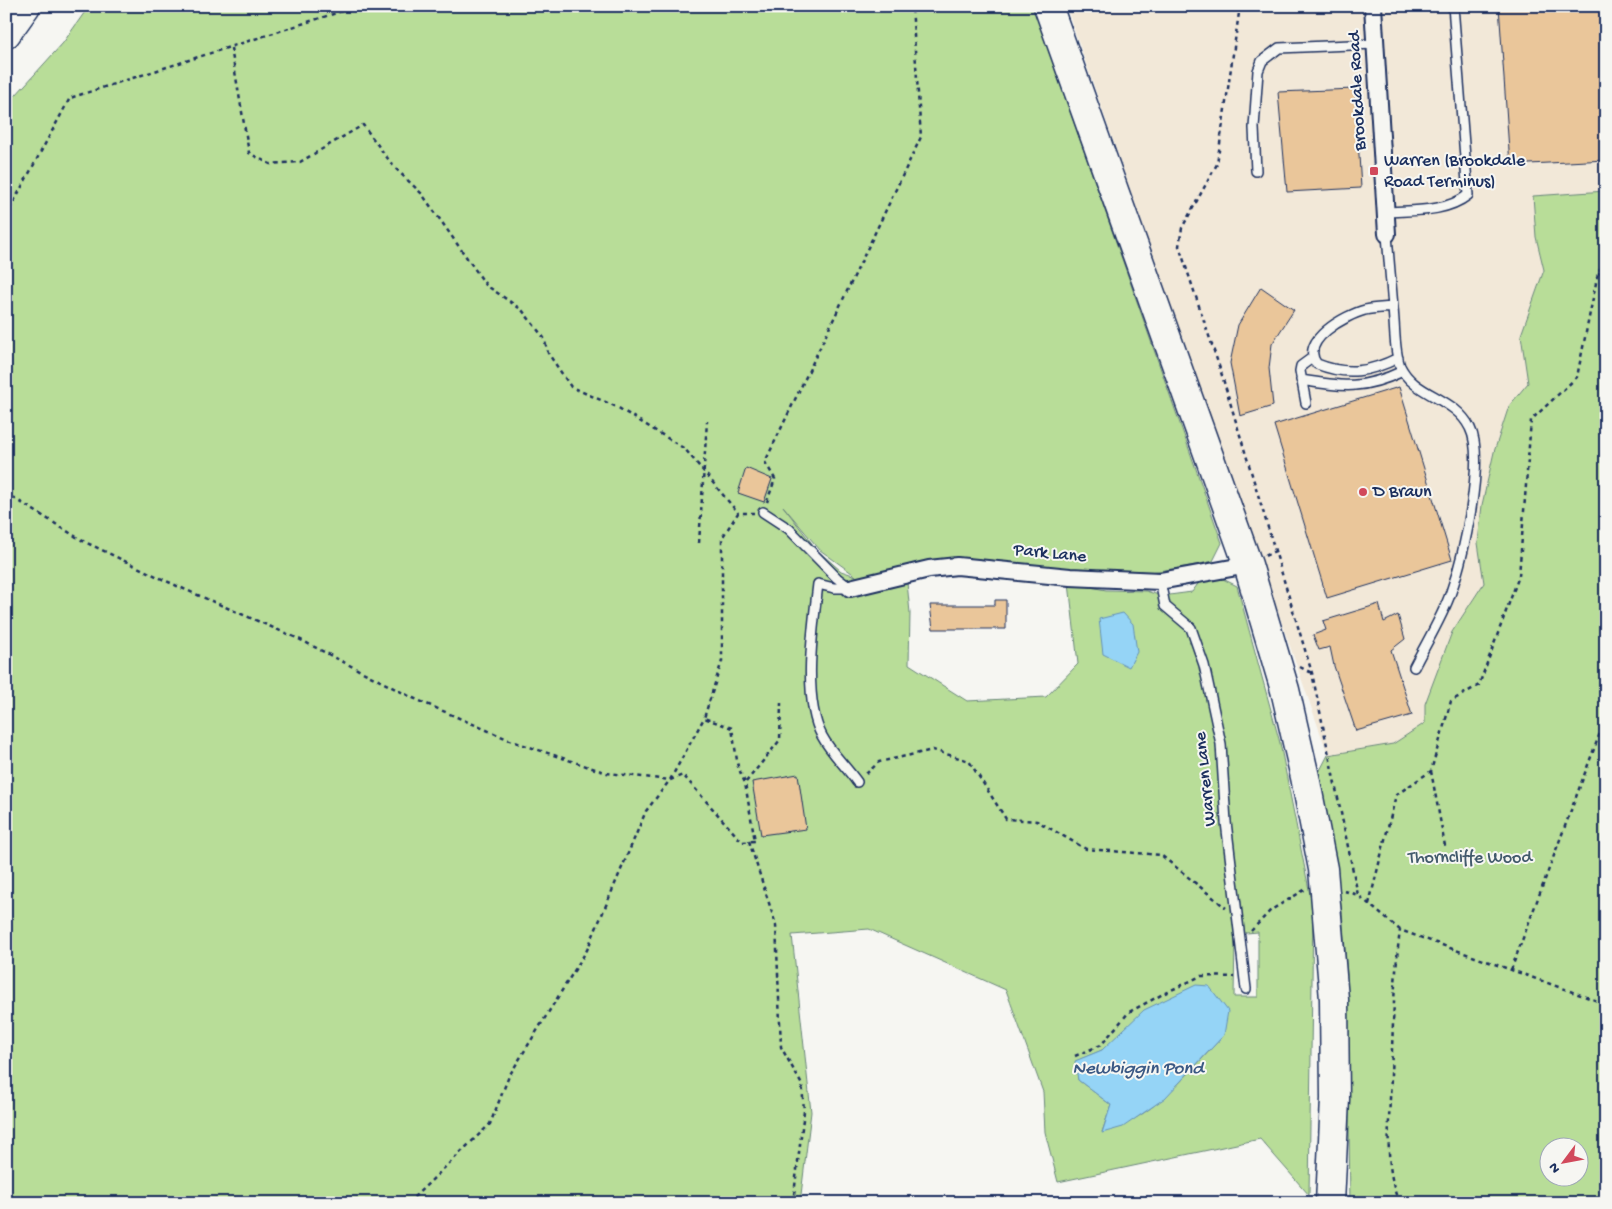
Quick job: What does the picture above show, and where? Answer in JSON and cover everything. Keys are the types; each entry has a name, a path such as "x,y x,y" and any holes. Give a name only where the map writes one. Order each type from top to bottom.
{"highway":[{"path":"6,34 26,6"},
{"path":"1048,6 1248,565 1285,690 1299,748 1324,885 1334,999 1335,1099 1330,1203"}],"street":[{"name":"Brookdale Road","path":"1373,6 1387,234"},
{"name":"Park Lane","path":"850,588 888,581 929,569 957,566 1078,578 1160,581 1248,565"}],"lane":[{"path":"1386,212 1445,208 1459,202 1468,195 1453,6"},
{"path":"1256,171 1254,128 1258,71 1262,61 1279,48 1375,44"},
{"path":"1387,234 1398,358 1403,371 1413,384 1450,404 1461,414 1471,429 1475,453 1472,500 1451,593 1414,667"},
{"path":"1393,307 1365,310 1346,317 1318,339 1312,347 1312,358 1317,364 1329,369 1352,372 1367,371 1398,358"},
{"path":"1306,403 1301,380 1302,366 1312,358"},
{"path":"1301,380 1334,385 1363,386 1380,382 1403,371"},
{"path":"764,512 788,529 850,588"},
{"name":"Warren Lane","path":"1160,581 1165,606 1191,628 1204,665 1221,744 1226,822 1246,989"},
{"path":"850,588 834,588 818,584 810,704 821,735 830,750 848,768 857,782"}],"path":[{"path":"6,216 70,98 358,6"},
{"path":"362,6 380,12 393,6"},
{"path":"738,513 764,512 775,479 765,462 921,137 912,6"},
{"path":"1240,6 1217,164 1182,228 1179,246 1220,369 1312,673 1358,895"},
{"path":"231,48 249,153 270,164 300,162 363,125 394,167 422,194 486,285 522,310 544,338 548,353 571,387 617,406 685,449 706,472 738,513"},
{"path":"1445,846 1431,771 1451,701 1479,685 1519,576 1531,420 1578,378 1598,273 1606,259"},
{"path":"1598,273 1606,276"},
{"path":"700,542 706,472 707,421"},
{"path":"6,493 83,541 177,586 299,639 413,698 503,737 607,773 670,780 683,775 742,842 755,841 745,783 738,767 732,728 704,718"},
{"path":"408,1203 490,1124 508,1076 586,950 646,811 670,780 704,718 722,661 722,538 738,513"},
{"path":"745,783 780,740 781,703"},
{"path":"1510,970 1606,717"},
{"path":"857,782 879,762 933,750 969,761 1006,819 1037,821 1086,849 1161,855 1238,919"},
{"path":"1369,904 1396,795 1431,771"},
{"path":"749,841 776,925 781,1047 802,1085 804,1111 793,1203"},
{"path":"1241,941 1271,910 1309,887 1324,885 1358,895 1400,930 1606,1004"},
{"path":"1399,1203 1391,1184 1389,1145 1395,971 1400,930"},
{"path":"1075,1056 1101,1045 1129,1012 1200,976 1246,977"}],"shaded area":[{"path":"1066,6 1606,6 1606,191 1533,196 1536,237 1544,270 1521,335 1528,383 1509,406 1494,452 1482,505 1478,543 1484,583 1452,632 1425,704 1425,723 1393,744 1328,755"}],"green space":[{"path":"89,6 1033,6 1222,543 1213,561 1138,573 1061,576 906,572 910,613 909,664 967,701 1046,697 1078,664 1069,583 1106,590 1146,591 1162,596 1192,592 1200,581 1221,578 1237,586 1280,743 1313,910 1309,1195 1260,1139 1058,1182 1045,1132 1043,1092 1006,990 869,929 792,935 811,1112 800,1203 6,1203 6,106 63,43","holes":["783,506 820,550 856,576 841,571 817,550","1258,932 1258,997 1234,997 1235,934","1224,1035 1183,1079 1154,1106 1121,1126 1102,1132 1111,1105 1078,1080 1076,1061 1102,1050"]},
{"name":"Thorncliffe Wood","path":"1606,191 1606,1203 1350,1203 1347,974 1342,911 1316,778 1328,755 1393,744 1425,723 1425,704 1452,632 1484,583 1478,543 1482,505 1494,452 1509,406 1528,383 1521,335 1544,270 1536,237 1533,196"}],"water":[{"path":"1123,613 1133,624 1137,652 1129,667 1103,654 1099,619"},
{"name":"Newbiggin Pond","path":"1196,985 1209,986 1228,1011 1224,1035 1165,1098 1123,1127 1102,1133 1111,1105 1078,1080 1075,1061 1102,1050 1144,1010"}],"building":[{"path":"1499,6 1606,6 1606,160 1510,165"},
{"path":"1355,89 1361,188 1287,192 1278,92"},
{"path":"1261,287 1294,310 1272,344 1269,368 1273,406 1240,416 1230,363 1238,325"},
{"name":"D Braun","path":"1399,387 1452,560 1327,598 1274,425"},
{"path":"746,468 772,479 764,502 738,493"},
{"path":"995,600 1006,600 1006,629 933,629 930,605 995,605"},
{"path":"1379,604 1384,622 1398,615 1405,639 1391,650 1412,715 1356,731 1334,666 1330,647 1319,650 1313,635 1326,630 1323,621"},
{"path":"798,774 806,829 761,835 752,782"}],"place":[{"name":"Warren (Brookdale Road Terminus)","path":"1374,171"},
{"name":"D Braun","path":"1363,492"}]}
